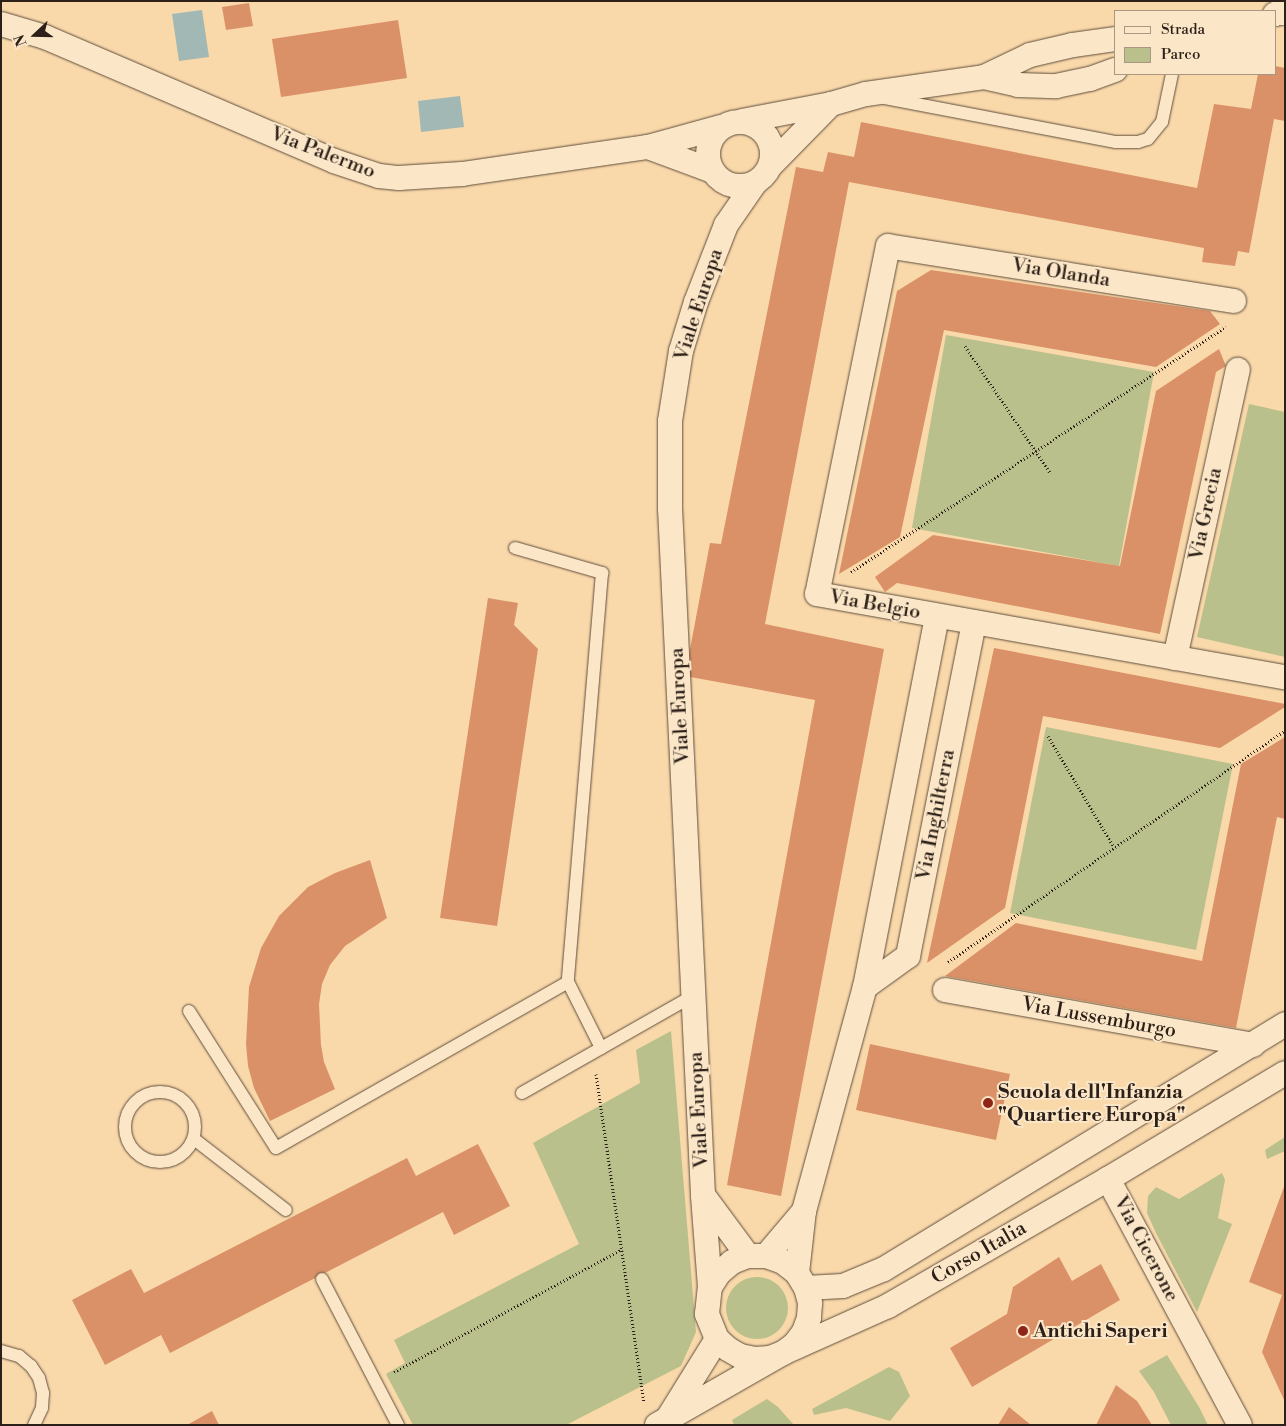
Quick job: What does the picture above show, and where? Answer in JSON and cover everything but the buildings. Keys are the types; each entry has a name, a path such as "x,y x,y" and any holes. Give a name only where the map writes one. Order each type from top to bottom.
{"street":[{"name":"Via Palermo","path":"1,7 45,37"},
{"name":"Via Palermo","path":"1,24 45,37 334,161 379,176 399,178 439,177 648,147 731,124"},
{"name":"Viale Europa","path":"731,124 831,104 866,94 984,77 1030,55 1073,45 1114,39"},
{"name":"Viale Europa","path":"984,77 1018,85 1056,86 1090,79 1114,70"},
{"name":"Viale Europa","path":"710,1287 703,1195 670,509 669,444 676,374 685,336 706,275 726,226 763,174 831,104"},
{"path":"731,124 761,129 768,136 772,146 763,174 737,186 716,175 708,152 714,134 731,124"},
{"name":"Via Palermo","path":"648,147 716,175"},
{"name":"Viale Europa","path":"716,175 726,226"},
{"name":"Via Olanda","path":"888,246 1234,301"},
{"name":"Via Belgio","path":"888,246 817,594 1285,677"},
{"name":"Via Grecia","path":"1175,658 1238,370"},
{"name":"Via Inghilterra","path":"802,1281 804,1211 865,987 937,616"},
{"name":"Via Inghilterra","path":"865,987 908,956 974,622"},
{"name":"Via Lussemburgo","path":"945,990 1253,1045"},
{"name":"Corso Italia","path":"802,1281 843,1286 884,1269 1285,1024"},
{"name":"Corso Italia","path":"656,1417 783,1353 888,1306 1108,1179 1285,1073"},
{"name":"Via Cicerone","path":"1108,1179 1240,1425"},
{"name":"Viale Europa","path":"703,1195 757,1256"},
{"name":"Via Inghilterra","path":"757,1256 804,1211"},
{"path":"757,1256 783,1262 802,1281 810,1303 809,1318 804,1332 795,1344 783,1353 770,1358 755,1359 740,1356 728,1349 717,1339 710,1327 707,1314 710,1287 719,1273 732,1262 757,1256"},
{"path":"656,1417 717,1339"}],"lane":[{"path":"866,94 1116,142 1138,142 1148,139 1162,122 1172,75"},
{"path":"515,548 602,573 568,982 597,1051"},
{"path":"189,1012 276,1148 568,982"},
{"path":"522,1093 693,996"},
{"path":"154,1092 171,1093 181,1098 189,1106 195,1122 194,1139 188,1149 179,1157 168,1161 156,1162 145,1158 135,1151 128,1142 125,1130 126,1118 131,1107 138,1099 154,1092"},
{"path":"194,1139 286,1210"},
{"path":"322,1279 398,1425"},
{"path":"1,1351 19,1356 31,1366 39,1378 43,1393 42,1408 34,1425"}],"path":[{"path":"817,594 1225,329 1234,301"},
{"path":"965,346 1051,474"},
{"path":"942,967 1114,846 1285,730"},
{"path":"1048,736 1114,846"},
{"path":"597,1051 622,1249 656,1417"},
{"path":"376,1382 622,1249"}],"green space":[{"path":"946,335 1154,372 1119,566 912,528"},
{"path":"1249,404 1285,412 1285,657 1197,637"},
{"path":"1046,727 1233,764 1196,950 1010,913"},
{"path":"671,1031 696,1332 681,1366 566,1425 413,1425 386,1374 405,1363 394,1340 579,1244 533,1143 640,1083 636,1050"},
{"path":"1285,1137 1285,1151 1267,1159 1265,1150"},
{"path":"1222,1173 1225,1180 1218,1218 1232,1224 1197,1312 1147,1213 1148,1196 1156,1187 1179,1199"},
{"path":"757,1277 774,1282 779,1286 783,1291 788,1308 783,1325 779,1330 774,1334 757,1339 740,1334 735,1330 731,1325 726,1308 731,1291 735,1286 740,1282"},
{"path":"1167,1355 1208,1425 1171,1425 1154,1392 1139,1371"},
{"path":"889,1367 899,1372 910,1396 890,1421 846,1408 814,1415 812,1409"},
{"path":"767,1399 778,1407 794,1425 734,1425 732,1420"}],"water":[{"path":"202,10 209,57 179,61 172,14"},
{"path":"460,96 464,127 421,132 418,101"}],"place":[{"name":"Scuola dell'Infanzia \"Quartiere Europa\"","path":"988,1103"},
{"name":"Antichi Saperi","path":"1023,1331"}]}
